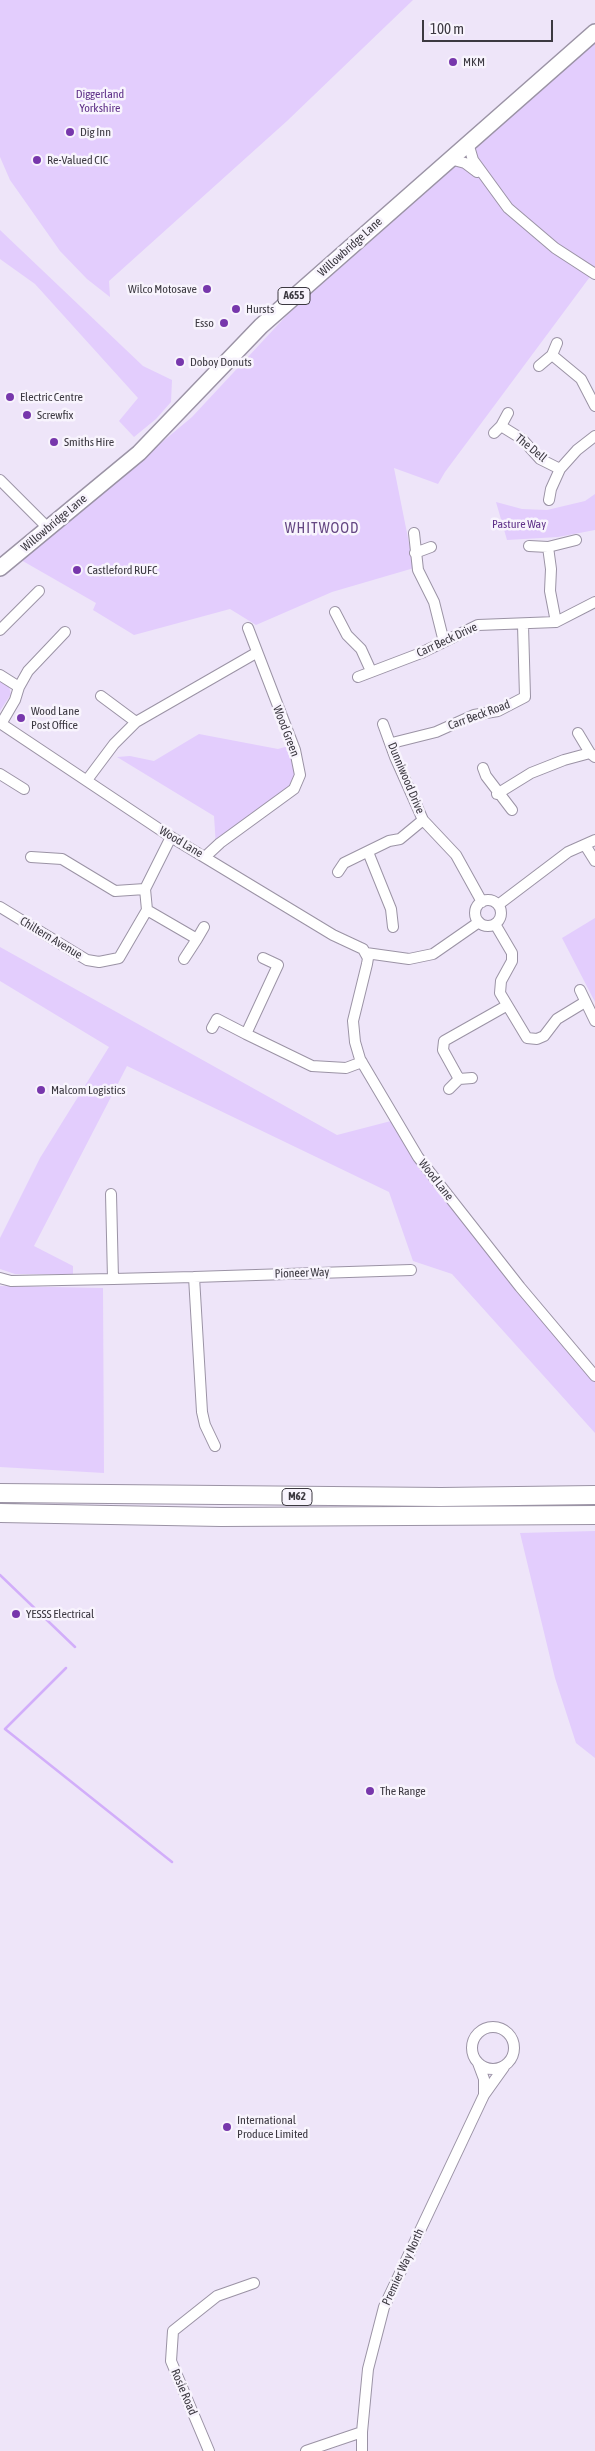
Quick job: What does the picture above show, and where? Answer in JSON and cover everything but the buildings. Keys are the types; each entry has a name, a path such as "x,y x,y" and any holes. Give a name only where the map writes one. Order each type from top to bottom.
{"highway":[{"name":"M62","path":"0,1493 412,1497 595,1495"},
{"name":"M62","path":"0,1513 220,1517 595,1516"}],"main road":[{"name":"Willowbridge Lane","path":"0,568 139,452 261,326 595,32"}],"street":[{"path":"468,143 473,160 515,214 555,248 595,274"},
{"path":"450,159 465,163 489,182"},
{"path":"539,366 552,355 557,344"},
{"path":"552,355 581,379 595,406"},
{"name":"The Dell","path":"508,413 498,430 522,439 540,459 560,469"},
{"path":"549,500 551,489 560,469 577,450 595,436"},
{"path":"0,480 48,528"},
{"path":"414,532 418,570 434,602 444,642"},
{"path":"529,546 548,548 576,540"},
{"path":"415,553 431,547"},
{"path":"548,548 551,569 550,591 556,622"},
{"path":"0,630 39,591"},
{"name":"Carr Beck Drive","path":"358,677 421,653 484,624 523,625 556,622 595,602"},
{"path":"335,612 347,635 361,649 371,671"},
{"name":"Carr Beck Road","path":"392,743 436,732 474,716 498,711 525,697 523,625"},
{"name":"Wood Green","path":"206,856 220,843 294,789 300,775 295,750 256,653 248,628"},
{"path":"0,724 15,700 19,687 28,671 64,632"},
{"path":"87,780 114,744 136,722 256,653"},
{"path":"0,675 19,687"},
{"path":"101,696 136,722"},
{"name":"Wood Lane","path":"0,724 171,837 206,856 366,953 409,959 426,956 433,954 479,922"},
{"name":"Dunniwood Drive","path":"383,724 392,743 395,757 423,820 456,855 482,902"},
{"path":"498,793 531,773 592,755 578,733"},
{"path":"483,768 486,776 512,810"},
{"path":"0,774 24,789"},
{"path":"338,872 344,863 389,841 400,839 423,820"},
{"path":"171,837 145,889 147,910 197,939"},
{"path":"498,905 568,852 595,840"},
{"path":"585,844 595,861"},
{"path":"368,852 391,910 393,927"},
{"path":"32,857 62,859 115,890 145,889"},
{"path":"490,901 498,905 501,914 495,924 486,926 479,922 476,911 482,902 490,901"},
{"name":"Chiltern Avenue","path":"0,907 88,960 100,962 119,958 147,910"},
{"path":"495,924 512,953 512,960 500,989 506,1006 522,1033 532,1039 544,1036 557,1019 585,1002"},
{"path":"184,959 204,927"},
{"name":"Wood Lane","path":"366,953 367,964 353,1022 355,1042 362,1062 418,1157 520,1288 595,1376"},
{"path":"246,1034 278,965 263,958"},
{"path":"580,990 595,1021"},
{"path":"459,1079 443,1050 444,1041 467,1027 474,1026 506,1006"},
{"path":"212,1028 217,1019 312,1066 346,1068 362,1062"},
{"path":"449,1088 459,1079 472,1078"},
{"path":"111,1194 113,1280"},
{"name":"Pioneer Way","path":"0,1278 11,1281 113,1280 410,1270"},
{"path":"194,1277 202,1412 205,1425 215,1446"},
{"name":"Premier Way North","path":"362,2451 368,2369 384,2307 484,2095 514,2053 514,2041 506,2031 494,2027 481,2030 472,2042 473,2057 478,2063 484,2079 484,2095"},
{"path":"478,2063 490,2069 504,2067"},
{"name":"Rosie Road","path":"209,2451 171,2361 173,2331 218,2296 254,2283"},
{"path":"306,2451 362,2432"}],"green space":[{"name":"Diggerland Yorkshire","path":"0,0 413,0 287,121 109,281 110,297 87,279 60,251 10,180 0,157"},
{"path":"595,43 595,270 438,484 394,468 414,568 332,592 256,625 230,609 134,635 93,610 96,603 21,560 192,417 287,315"},
{"path":"0,230 143,366 172,380 171,402 156,419 134,437 119,421 138,398 35,284 0,259"},
{"name":"Pasture Way","path":"595,494 595,530 558,537 507,540 496,502 522,509 547,510 585,501"},
{"path":"0,680 9,687 11,694 0,711"},
{"path":"199,734 278,749 292,745 298,782 216,846 214,816 117,757 130,756 154,761"},
{"path":"595,918 595,1002 562,938"},
{"path":"0,947 337,1135 391,1121 595,1374 595,1433 452,1274 413,1261 389,1192 127,1066 34,1246 73,1266 73,1274 15,1274 0,1269 0,1238 40,1158 109,1047 0,981"},
{"path":"0,1286 103,1288 104,1473 0,1467"},
{"path":"595,1531 595,1758 576,1743 555,1678 520,1533"}],"waterway":[{"path":"0,1575 75,1647"},
{"path":"66,1668 5,1729 172,1862"}],"place":[{"name":"MKM","path":"453,62"},
{"name":"Dig Inn","path":"70,132"},
{"name":"Re-Valued CIC","path":"37,160"},
{"name":"Wilco Motosave","path":"207,289"},
{"name":"Hursts","path":"236,309"},
{"name":"Esso","path":"224,323"},
{"name":"Doboy Donuts","path":"180,362"},
{"name":"Electric Centre","path":"10,397"},
{"name":"Screwfix","path":"27,415"},
{"name":"Smiths Hire","path":"54,442"},
{"name":"Castleford RUFC","path":"77,570"},
{"name":"Wood Lane Post Office","path":"21,718"},
{"name":"Malcom Logistics","path":"41,1090"},
{"name":"YESSS Electrical","path":"16,1614"},
{"name":"The Range","path":"370,1791"},
{"name":"International Produce Limited","path":"227,2127"}],"district":[{"name":"WHITWOOD","path":"322,528"}]}
